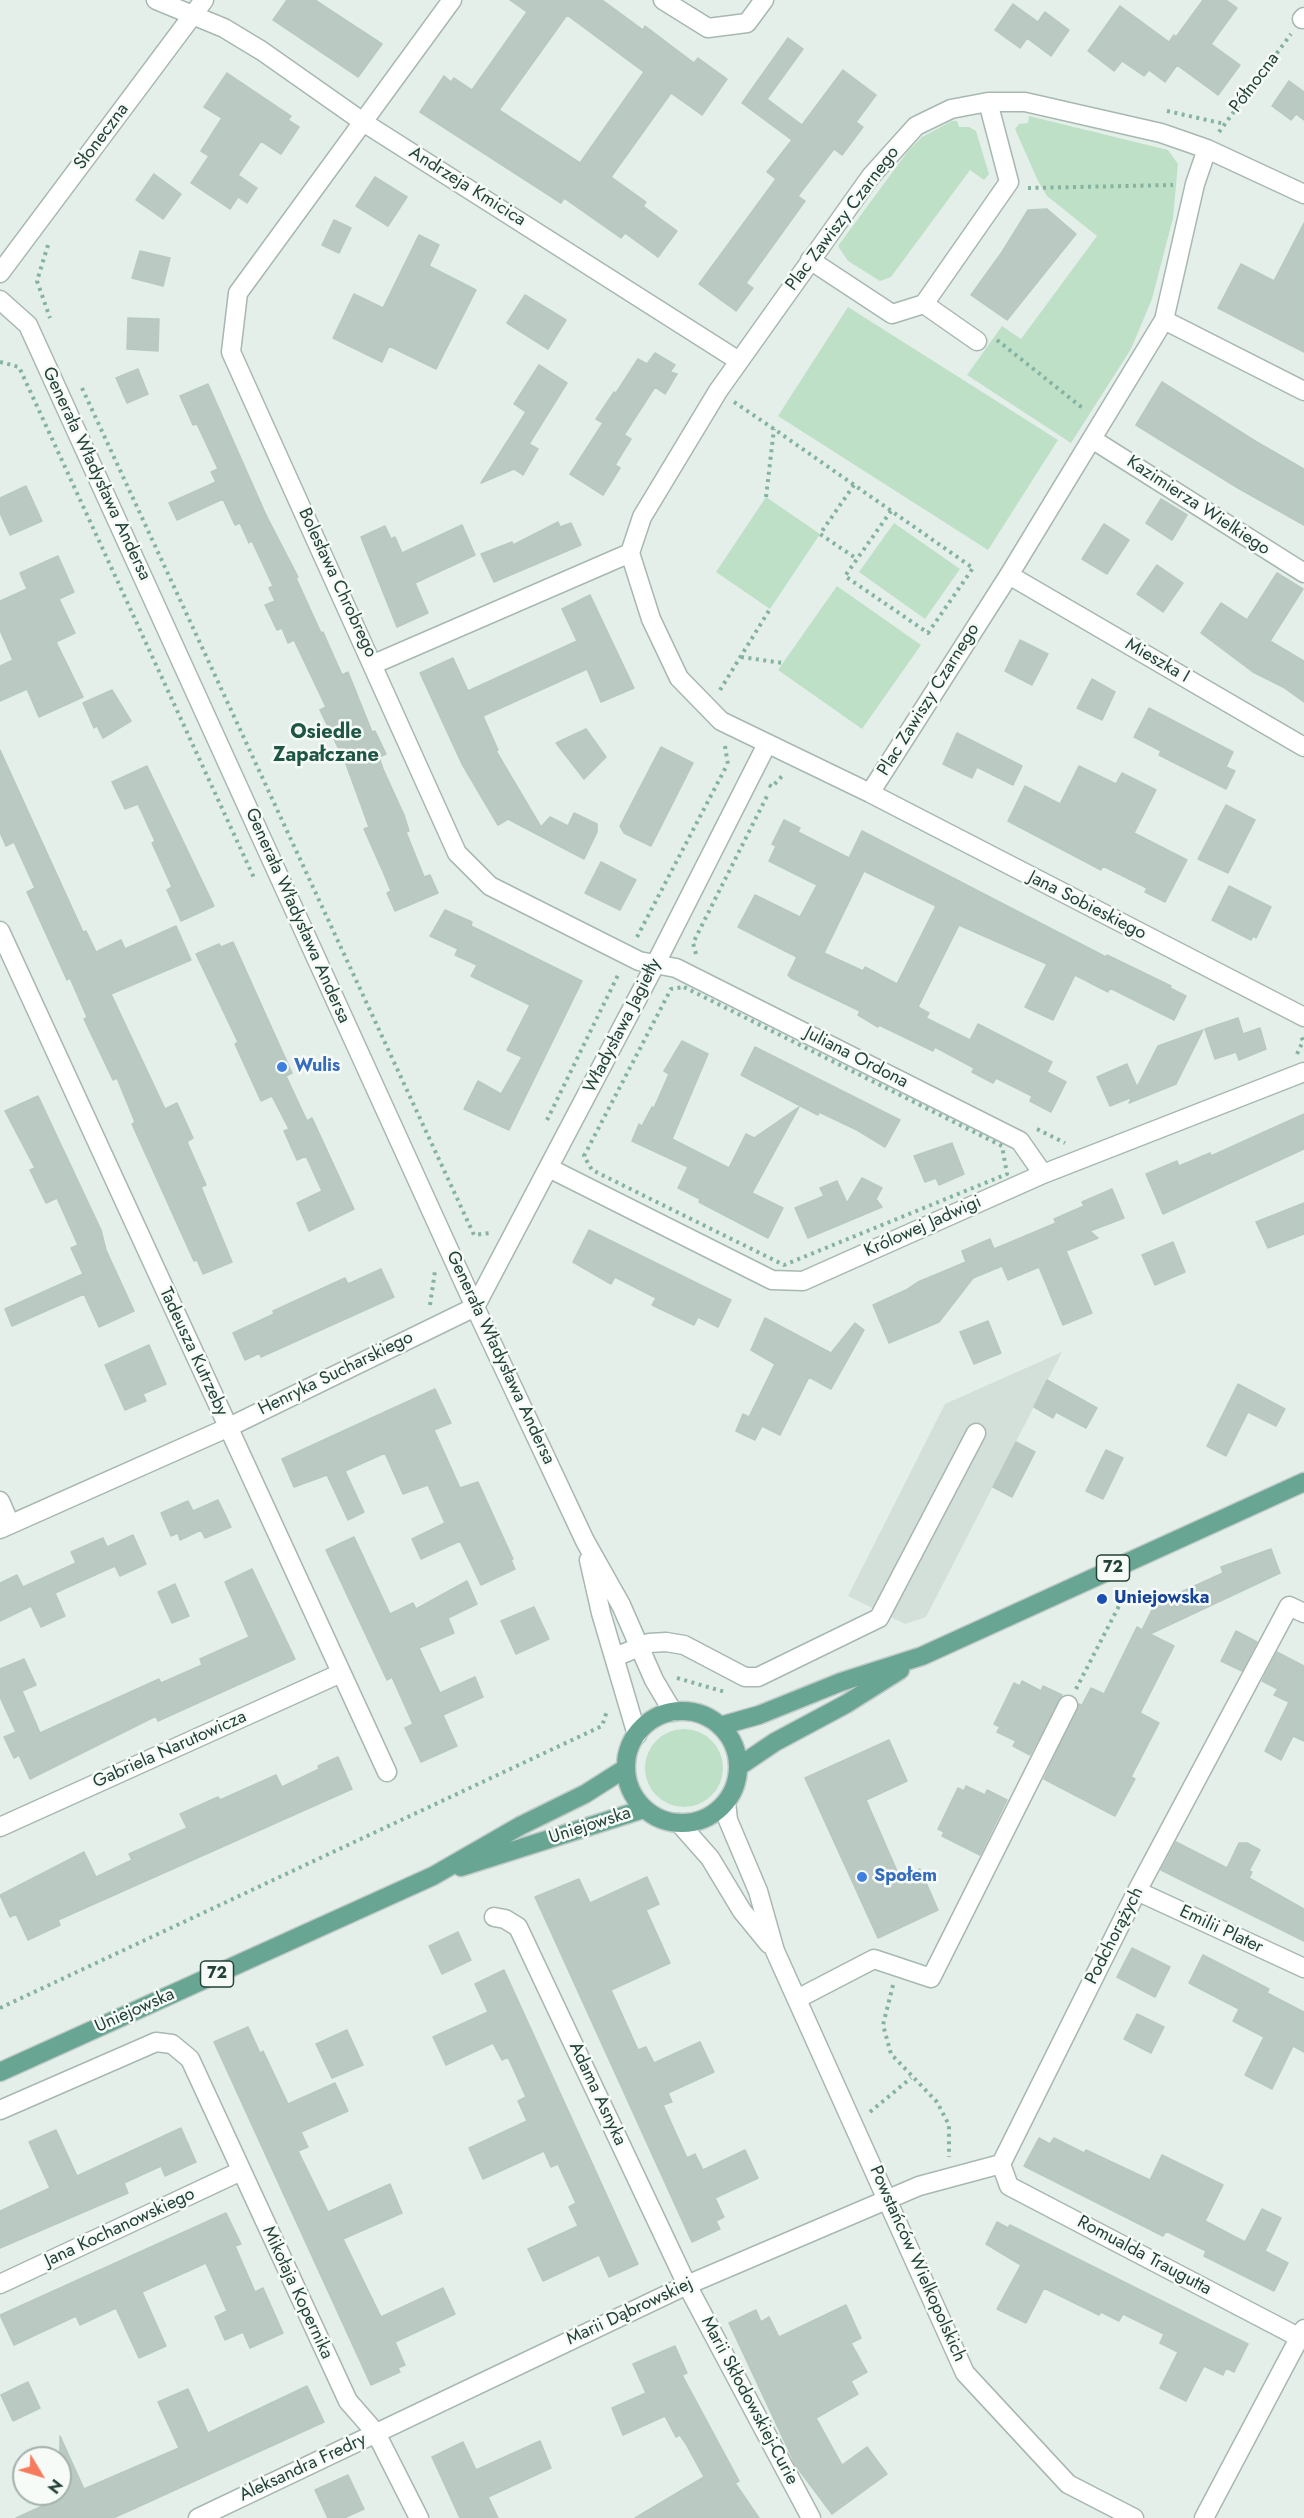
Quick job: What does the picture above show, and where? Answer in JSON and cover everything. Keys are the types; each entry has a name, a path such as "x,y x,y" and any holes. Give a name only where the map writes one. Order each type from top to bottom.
{"main road":[{"name":"72","path":"720,1726 759,1715 841,1682 922,1656 1304,1482"},
{"name":"72","path":"738,1767 775,1742 846,1704 922,1656"},
{"path":"673,1712 698,1714 720,1726 733,1745 738,1767 733,1791 726,1802 705,1818 679,1823 666,1821 644,1809 631,1791 626,1768 627,1756 637,1735 659,1716 673,1712"},
{"name":"Uniejowska","path":"0,2072 433,1876 520,1826 585,1794 626,1768"},
{"name":"Uniejowska","path":"433,1876 524,1849 598,1822 644,1809"}],"street":[{"name":"Andrzeja Kmicica","path":"156,0 224,28 262,51 363,122 739,361"},
{"name":"Słoneczna","path":"0,273 204,0"},
{"name":"Bolesława Chrobrego","path":"452,0 238,293 231,352 374,664 457,853 490,886 628,955 655,965"},
{"path":"663,0 708,28 747,23 764,0"},
{"path":"810,260 892,314 924,304 1009,182 988,102"},
{"name":"Plac Zawiszy Czarnego","path":"988,102 1025,102 1161,133 1207,149 1195,184 1164,320 1009,575 870,793 721,721 679,678 651,619 630,553 642,518 718,391 871,176 916,126 951,109 988,102"},
{"path":"1207,149 1304,194"},
{"name":"Generała Władysława Andersa","path":"0,300 28,325 475,1307 585,1540 621,1605 654,1680 673,1712"},
{"path":"924,304 977,341"},
{"path":"1164,320 1304,391"},
{"name":"Kazimierza Wielkiego","path":"1097,431 1304,573"},
{"path":"374,664 630,553"},
{"name":"Mieszka I","path":"1009,575 1304,747"},
{"name":"Władysława Jagiełły","path":"475,1307 655,965 767,744"},
{"name":"Jana Sobieskiego","path":"870,793 1299,1023"},
{"name":"Tadeusza Kutrzeby","path":"0,931 6,963 227,1428 387,1772"},
{"name":"Juliana Ordona","path":"655,965 676,968 1020,1141 1043,1174"},
{"name":"Królowej Jadwigi","path":"549,1168 772,1280 803,1281 1043,1174 1304,1072"},
{"name":"Henryka Sucharskiego","path":"5,1526 227,1428 475,1307"},
{"path":"615,1657 650,1643 666,1642 684,1645 745,1677 758,1677 879,1618 976,1433"},
{"path":"0,1501 5,1526"},
{"name":"Generała Władysława Andersa","path":"585,1540 601,1613 637,1735"},
{"name":"Podchorążych","path":"1001,2164 1137,1892 1296,1610"},
{"name":"Gabriela Narutowicza","path":"0,1827 341,1673"},
{"path":"797,1999 874,1959 931,1978 1068,1705"},
{"name":"Powstańców Wielkopolskich","path":"726,1802 728,1820 758,1892 775,1951 965,2373 1068,2484 1134,2518"},
{"name":"Powstańców Wielkopolskich","path":"679,1823 710,1858 742,1911 775,1951"},
{"name":"Emilii Plater","path":"1137,1892 1304,1968"},
{"name":"Adama Asnyka","path":"494,1917 506,1919 518,1927 687,2285"},
{"name":"Mikołaja Kopernika","path":"0,2110 156,2042 172,2044 190,2059 348,2401 376,2433 419,2518"},
{"path":"887,2198 1001,2164"},
{"name":"Romualda Traugutta","path":"1001,2164 1009,2186 1303,2336"},
{"name":"Jana Kochanowskiego","path":"0,2284 241,2172"},
{"name":"Marii Dąbrowskiej","path":"376,2433 687,2285 887,2198"},
{"name":"Marii Skłodowskiej-Curie","path":"687,2285 811,2518"},
{"path":"1204,2518 1303,2336"},
{"name":"Aleksandra Fredry","path":"198,2518 376,2433"}],"path":[{"name":"Północna","path":"1207,149 1303,18"},
{"path":"1157,108 1225,124"},
{"path":"1009,182 1029,189 1195,184"},
{"path":"49,242 38,281 51,320"},
{"path":"977,341 993,337 1097,431"},
{"path":"0,362 19,367 259,890"},
{"path":"81,386 474,1234 491,1233"},
{"path":"718,391 774,429 973,568 928,633 845,576 891,511"},
{"path":"766,497 774,429"},
{"path":"854,485 820,534 857,559"},
{"path":"709,708 770,609"},
{"path":"741,657 783,663"},
{"path":"543,1128 628,955 728,765 726,747 718,740"},
{"path":"728,765 772,787"},
{"path":"698,960 693,943 772,787 780,775 789,774"},
{"path":"684,987 1002,1146 1007,1174 784,1265 592,1170 584,1156 671,989 684,987"},
{"path":"1286,1058 1297,1053 1303,1041 1299,1023"},
{"path":"1029,1125 1072,1146"},
{"path":"430,1260 435,1271 430,1307 437,1325"},
{"path":"1068,1705 1121,1602"},
{"path":"671,1676 735,1695"},
{"path":"0,2008 602,1725 609,1707"},
{"path":"897,1966 883,2025 891,2054 911,2078 937,2102 949,2125 949,2157 943,2180"},
{"path":"869,2112 911,2078"}],"shaded area":[{"path":"1062,1352 926,1617 905,1624 848,1596 945,1404"}],"green space":[{"path":"1029,116 1168,150 1178,164 1173,218 1152,299 1131,349 1071,443 967,375 1002,326 1021,339 1097,236 1047,196 1038,181 1015,129 1019,124 1028,123"},
{"path":"952,121 957,121 959,127 969,127 976,131 989,174 984,180 970,170 891,277 880,281 848,261 838,246 908,151 922,137"},
{"path":"848,307 1058,440 988,550 778,416"},
{"path":"766,497 820,534 770,609 716,572"},
{"path":"894,523 960,569 925,619 859,572"},
{"path":"837,586 921,645 862,729 778,670"},
{"path":"684,1729 699,1732 711,1741 720,1753 723,1768 720,1783 711,1795 699,1804 684,1807 669,1804 657,1795 648,1783 645,1768 648,1753 657,1741 669,1732"}],"building":[{"path":"287,0 315,0 382,44 358,77 273,20"},
{"path":"510,0 602,0 643,30 645,26 694,63 698,58 727,79 702,115 671,93 611,177 646,202 643,206 677,231 658,257 625,233 621,238 564,198 561,203 420,112 444,76 451,82 454,78 472,90 527,12","holes":["567,15 644,72 580,163 499,110"]},
{"path":"1203,0 1226,0 1237,8 1211,44 1240,65 1218,95 1177,65 1165,82 1149,70 1144,76 1122,61 1114,71 1088,51 1120,6 1169,42 1174,35 1176,37"},
{"path":"1013,4 1038,22 1045,12 1069,30 1051,56 1027,38 1020,48 995,30"},
{"path":"788,38 803,49 767,99 802,125 843,70 876,95 856,122 863,127 842,155 834,149 798,196 805,201 746,283 753,288 736,311 699,284 776,179 767,172 792,140 742,103"},
{"path":"227,73 291,116 288,120 299,127 281,154 261,141 238,175 257,188 247,203 238,197 230,209 191,183 209,156 201,151 222,118 204,107"},
{"path":"1289,81 1304,92 1304,120 1296,114 1291,120 1272,106"},
{"path":"154,174 181,194 163,219 136,200"},
{"path":"375,177 407,197 388,226 356,206"},
{"path":"1047,209 1076,234 1007,320 971,295 1028,210"},
{"path":"334,220 351,228 339,253 322,245"},
{"path":"1304,223 1304,352 1218,308 1241,264 1274,281"},
{"path":"419,235 439,245 429,266 476,290 436,369 389,346 382,362 333,338 354,294 383,308"},
{"path":"140,251 170,258 163,286 132,278"},
{"path":"525,295 566,320 548,349 507,323"},
{"path":"128,318 159,319 158,351 127,349"},
{"path":"655,353 675,365 670,372 677,374 665,394 655,387 624,435 631,439 615,465 620,468 603,495 570,474 603,423 596,419 614,392 616,393 638,359 647,364"},
{"path":"539,365 567,383 529,444 538,449 523,475 514,469 481,483 526,412 514,404"},
{"path":"138,369 148,394 127,403 116,378"},
{"path":"1162,382 1304,469 1304,525 1238,488 1136,425"},
{"path":"208,384 266,515 298,577 296,578 321,633 323,632 342,675 348,672 372,732 375,731 386,754 379,757 404,815 409,831 406,832 424,877 430,875 438,893 395,911 387,893 391,891 364,829 369,827 346,764 320,710 326,707 294,640 288,643 282,628 277,630 265,605 275,601 269,588 273,586 252,541 249,543 240,523 235,525 223,499 177,520 169,503 216,482 211,472 218,469 197,424 193,425 180,396"},
{"path":"26,486 42,521 10,535 0,513 0,498"},
{"path":"1161,499 1187,515 1172,540 1146,523"},
{"path":"558,522 560,527 571,523 581,545 494,582 481,554 512,542 513,545"},
{"path":"1104,524 1129,540 1107,574 1082,559"},
{"path":"462,525 475,555 415,583 428,613 397,627 361,537 385,526 391,539 395,537 402,553"},
{"path":"58,556 74,592 59,599 75,633 56,642 83,697 39,717 27,689 0,701 0,666 13,660 0,630 0,601 27,589 20,573"},
{"path":"1157,565 1183,583 1163,612 1137,594"},
{"path":"1277,573 1303,589 1270,641 1304,661 1304,702 1283,687 1253,672 1201,633 1221,603 1247,620"},
{"path":"590,595 634,688 601,702 587,669 483,716 498,750 496,751 541,827 550,817 568,826 574,813 597,824 597,832 584,859 508,819 498,825 462,764 420,673 453,658 468,691 577,641 562,609"},
{"path":"1020,640 1048,654 1032,685 1005,671"},
{"path":"1092,679 1115,692 1102,720 1077,708"},
{"path":"112,690 131,721 103,738 97,726 94,728 83,703"},
{"path":"1149,708 1233,752 1226,767 1235,771 1226,789 1159,755 1161,751 1134,737"},
{"path":"586,729 606,757 584,779 556,743"},
{"path":"957,733 1022,766 1013,785 977,767 972,778 943,764"},
{"path":"661,747 693,763 651,846 624,833 620,826"},
{"path":"0,750 83,932 86,931 96,952 121,940 125,949 176,926 191,960 111,994 165,1109 177,1103 193,1138 187,1142 206,1185 201,1187 232,1262 203,1274 197,1260 194,1261 132,1124 135,1122 117,1078 113,1080 84,1019 87,1017 70,978 67,980 27,892 35,888 14,842 6,846 0,832"},
{"path":"147,766 214,906 181,921 167,890 172,887 152,843 155,841 138,804 125,809 112,782"},
{"path":"1079,766 1116,784 1122,773 1156,790 1134,833 1187,860 1165,902 1145,892 1147,888 1103,866 1101,870 1008,821 1025,786 1060,804"},
{"path":"1226,805 1255,820 1228,873 1198,859"},
{"path":"784,820 800,828 798,832 849,858 862,831 1106,957 1107,955 1171,986 1170,988 1186,996 1174,1020 1110,988 1108,992 1075,975 1053,1020 1025,1007 1047,964 959,925 918,1007 929,1013 926,1018 970,1040 978,1024 1052,1062 1047,1072 1066,1082 1051,1112 1030,1101 1032,1096 996,1078 993,1083 972,1072 974,1068 935,1047 933,1051 879,1025 878,1027 858,1015 860,1011 791,978 788,975 797,957 738,927 755,895 800,917 817,885 769,861 776,846 772,844","holes":["864,871 936,906 897,984 865,967 863,971 824,953"]},
{"path":"601,862 636,880 620,910 585,893"},
{"path":"1229,886 1271,907 1256,938 1253,936 1251,940 1212,920"},
{"path":"445,910 472,922 471,926 582,981 509,1130 464,1109 478,1081 501,1094 522,1057 507,1050 530,1005 471,976 477,965 455,955 458,949 430,936"},
{"path":"233,942 292,1073 286,1076 307,1121 312,1118 354,1209 309,1231 297,1203 322,1191 306,1156 297,1160 284,1131 289,1129 272,1096 261,1101 235,1044 238,1042 196,954 219,944 221,947"},
{"path":"1238,1018 1243,1034 1260,1028 1266,1049 1239,1060 1236,1052 1215,1059 1205,1029"},
{"path":"1203,1030 1176,1084 1129,1103 1132,1097 1110,1106 1097,1077 1127,1064 1137,1087 1158,1046"},
{"path":"682,1041 708,1054 672,1139 729,1168 746,1134 754,1138 799,1107 752,1193 783,1208 768,1238 699,1202 700,1199 678,1188 688,1167 632,1141 639,1124 642,1126 652,1107 654,1108 669,1074 664,1071"},
{"path":"755,1047 900,1120 885,1147 857,1130 819,1112 818,1115 741,1075"},
{"path":"38,1096 101,1230 106,1250 134,1311 99,1327 84,1294 12,1326 5,1309 83,1274 71,1248 78,1245 57,1198 46,1203 30,1170 35,1168 5,1111"},
{"path":"1304,1114 1304,1149 1163,1214 1146,1174 1177,1161 1179,1166 1210,1153 1211,1156"},
{"path":"952,1143 964,1174 939,1185 936,1178 925,1182 914,1156"},
{"path":"862,1178 882,1188 876,1199 882,1207 808,1238 795,1208 824,1196 820,1188 837,1181 847,1203"},
{"path":"1112,1189 1124,1218 1090,1231 1098,1238 1066,1251 1092,1313 1063,1325 1039,1267 1008,1280 1002,1266 973,1278 939,1322 889,1343 873,1305 918,1282 966,1262 962,1251 990,1239 994,1249 1056,1223 1054,1219 1084,1206 1082,1202"},
{"path":"1304,1203 1304,1234 1268,1248 1256,1222"},
{"path":"589,1230 731,1300 718,1327 698,1317 694,1325 652,1305 656,1298 615,1277 611,1284 573,1262"},
{"path":"1173,1242 1185,1272 1155,1285 1142,1255"},
{"path":"381,1269 394,1297 261,1357 260,1353 245,1360 233,1333 274,1314 273,1311 345,1278 348,1284"},
{"path":"765,1318 831,1353 855,1323 864,1330 831,1389 809,1377 780,1435 762,1426 755,1440 736,1431 743,1414 749,1417 775,1364 751,1350"},
{"path":"988,1321 1001,1353 974,1364 960,1332"},
{"path":"149,1345 166,1384 143,1394 146,1401 125,1410 105,1365"},
{"path":"1047,1380 1097,1408 1086,1428 1056,1412 1053,1418 1034,1407"},
{"path":"1238,1384 1285,1409 1276,1426 1248,1412 1226,1456 1207,1446"},
{"path":"435,1389 451,1423 434,1430 460,1488 478,1482 513,1559 511,1560 515,1569 481,1585 460,1541 421,1559 412,1539 445,1523 428,1485 403,1494 385,1453 345,1471 364,1512 348,1520 327,1475 294,1487 282,1459"},
{"path":"1016,1442 1035,1452 1012,1497 993,1487"},
{"path":"1106,1450 1123,1458 1103,1499 1086,1491"},
{"path":"218,1500 231,1527 205,1538 201,1530 180,1540 178,1533 171,1536 161,1513 188,1501 193,1511"},
{"path":"133,1535 146,1564 120,1576 115,1566 55,1593 65,1616 41,1627 31,1606 0,1621 0,1583 17,1575 23,1587 76,1563 71,1552 103,1538 107,1547"},
{"path":"354,1537 390,1614 413,1603 416,1609 467,1581 477,1604 448,1618 454,1633 419,1648 440,1693 475,1677 483,1697 443,1715 457,1746 421,1762 405,1728 413,1724 392,1677 387,1680 326,1550"},
{"path":"1271,1549 1280,1573 1150,1634 1174,1646 1140,1713 1159,1723 1131,1777 1135,1779 1115,1816 1044,1779 1079,1704 1082,1705 1091,1688 1104,1694 1137,1627 1142,1630 1155,1604 1223,1573 1221,1567"},
{"path":"252,1569 295,1659 158,1721 156,1716 30,1779 19,1755 14,1758 4,1737 16,1732 0,1697 0,1669 24,1659 36,1685 22,1691 40,1733 159,1679 161,1683 202,1665 200,1659 249,1637 225,1582"},
{"path":"175,1584 189,1616 172,1623 158,1592"},
{"path":"534,1607 549,1639 516,1654 501,1621"},
{"path":"1236,1631 1257,1642 1242,1671 1221,1661"},
{"path":"1277,1652 1304,1666 1304,1741 1293,1736 1281,1760 1265,1751 1289,1702 1274,1695 1278,1689 1262,1681"},
{"path":"1022,1681 1041,1691 1043,1686 1062,1695 1030,1755 1013,1746 1016,1741 997,1732 1000,1727 994,1724 1014,1683 1020,1686"},
{"path":"889,1740 907,1781 866,1800 900,1878 920,1869 938,1910 878,1938 805,1778"},
{"path":"338,1757 352,1789 58,1920 60,1925 28,1940 16,1914 10,1917 0,1895 84,1852 96,1877 132,1860 129,1854 187,1828 180,1814 218,1797 220,1800 276,1775 282,1787"},
{"path":"966,1786 985,1795 987,1790 1007,1800 980,1855 942,1836 944,1832 938,1829 958,1788 964,1791"},
{"path":"1176,1842 1227,1868 1239,1843 1247,1843 1260,1850 1249,1871 1252,1872 1249,1878 1304,1909 1304,1941 1161,1870"},
{"path":"647,1877 659,1904 646,1910 670,1963 611,1990 638,2050 646,2047 654,2063 700,2042 714,2072 668,2093 672,2102 663,2105 687,2158 695,2154 703,2170 745,2150 758,2178 715,2198 724,2217 716,2221 720,2229 692,2242 535,1897 579,1879 590,1903"},
{"path":"458,1932 471,1960 442,1974 429,1946"},
{"path":"1132,1948 1170,1967 1155,1997 1117,1977"},
{"path":"1203,1955 1269,1989 1267,1993 1304,2012 1304,2052 1293,2046 1272,2089 1245,2075 1264,2037 1233,2021 1239,2009 1189,1983"},
{"path":"504,1970 638,2264 609,2277 599,2255 543,2281 528,2249 578,2226 569,2207 576,2203 558,2164 551,2167 544,2151 483,2179 469,2148 527,2121 518,2101 526,2097 508,2057 502,2060 493,2043 446,2065 433,2037 488,2012 475,1984"},
{"path":"1137,2014 1164,2027 1151,2053 1124,2039"},
{"path":"248,2027 260,2053 263,2051 288,2104 335,2083 348,2111 301,2132 308,2147 298,2151 328,2212 390,2184 402,2213 343,2239 381,2317 443,2288 455,2314 395,2342 405,2365 398,2368 400,2372 371,2385 214,2042"},
{"path":"347,2030 363,2065 332,2078 316,2044"},
{"path":"181,2128 196,2162 165,2176 161,2166 124,2183 128,2193 0,2248 0,2211 50,2188 29,2142 56,2130 77,2176"},
{"path":"1039,2138 1050,2144 1054,2138 1084,2153 1086,2150 1150,2180 1162,2155 1223,2185 1205,2221 1245,2242 1262,2209 1281,2218 1265,2251 1288,2263 1274,2291 1204,2256 1206,2251 1166,2231 1163,2236 1024,2166"},
{"path":"226,2213 241,2244 235,2246 255,2292 263,2288 283,2333 250,2348 243,2332 225,2340 215,2317 227,2311 206,2263 142,2292 166,2346 139,2358 116,2308 80,2325 76,2316 14,2345 0,2315"},
{"path":"997,2222 1008,2228 1010,2225 1248,2344 1234,2372 1226,2368 1223,2375 1204,2366 1186,2401 1160,2388 1178,2352 1160,2343 1164,2334 1123,2314 1119,2321 1101,2312 1099,2315 1044,2288 1026,2323 997,2309 1021,2265 986,2244"},
{"path":"846,2305 861,2338 851,2343 867,2372 851,2381 858,2394 816,2418 842,2465 867,2447 887,2474 832,2514 796,2466 729,2323 756,2310 761,2322 769,2317 779,2337"},
{"path":"675,2346 687,2373 682,2375 739,2481 735,2483 759,2518 635,2518 704,2477 686,2444 680,2435 676,2437 665,2416 623,2435 612,2408 646,2393 633,2364"},
{"path":"28,2382 40,2408 13,2421 1,2395"},
{"path":"307,2386 324,2422 113,2518 16,2518 42,2506 72,2506 72,2462 84,2489 179,2448 158,2402 188,2389 208,2433"},
{"path":"60,2436 65,2446 60,2446"},
{"path":"540,2441 551,2468 488,2497 498,2518 460,2518 432,2457 463,2442 476,2470"},
{"path":"348,2475 364,2509 344,2518 328,2518 315,2490"}],"place":[{"name":"Wulis","path":"282,1067"},
{"name":"Uniejowska","path":"1102,1599"},
{"name":"Społem","path":"862,1877"}],"district":[{"name":"Osiedle Zapałczane","path":"326,744"}]}
